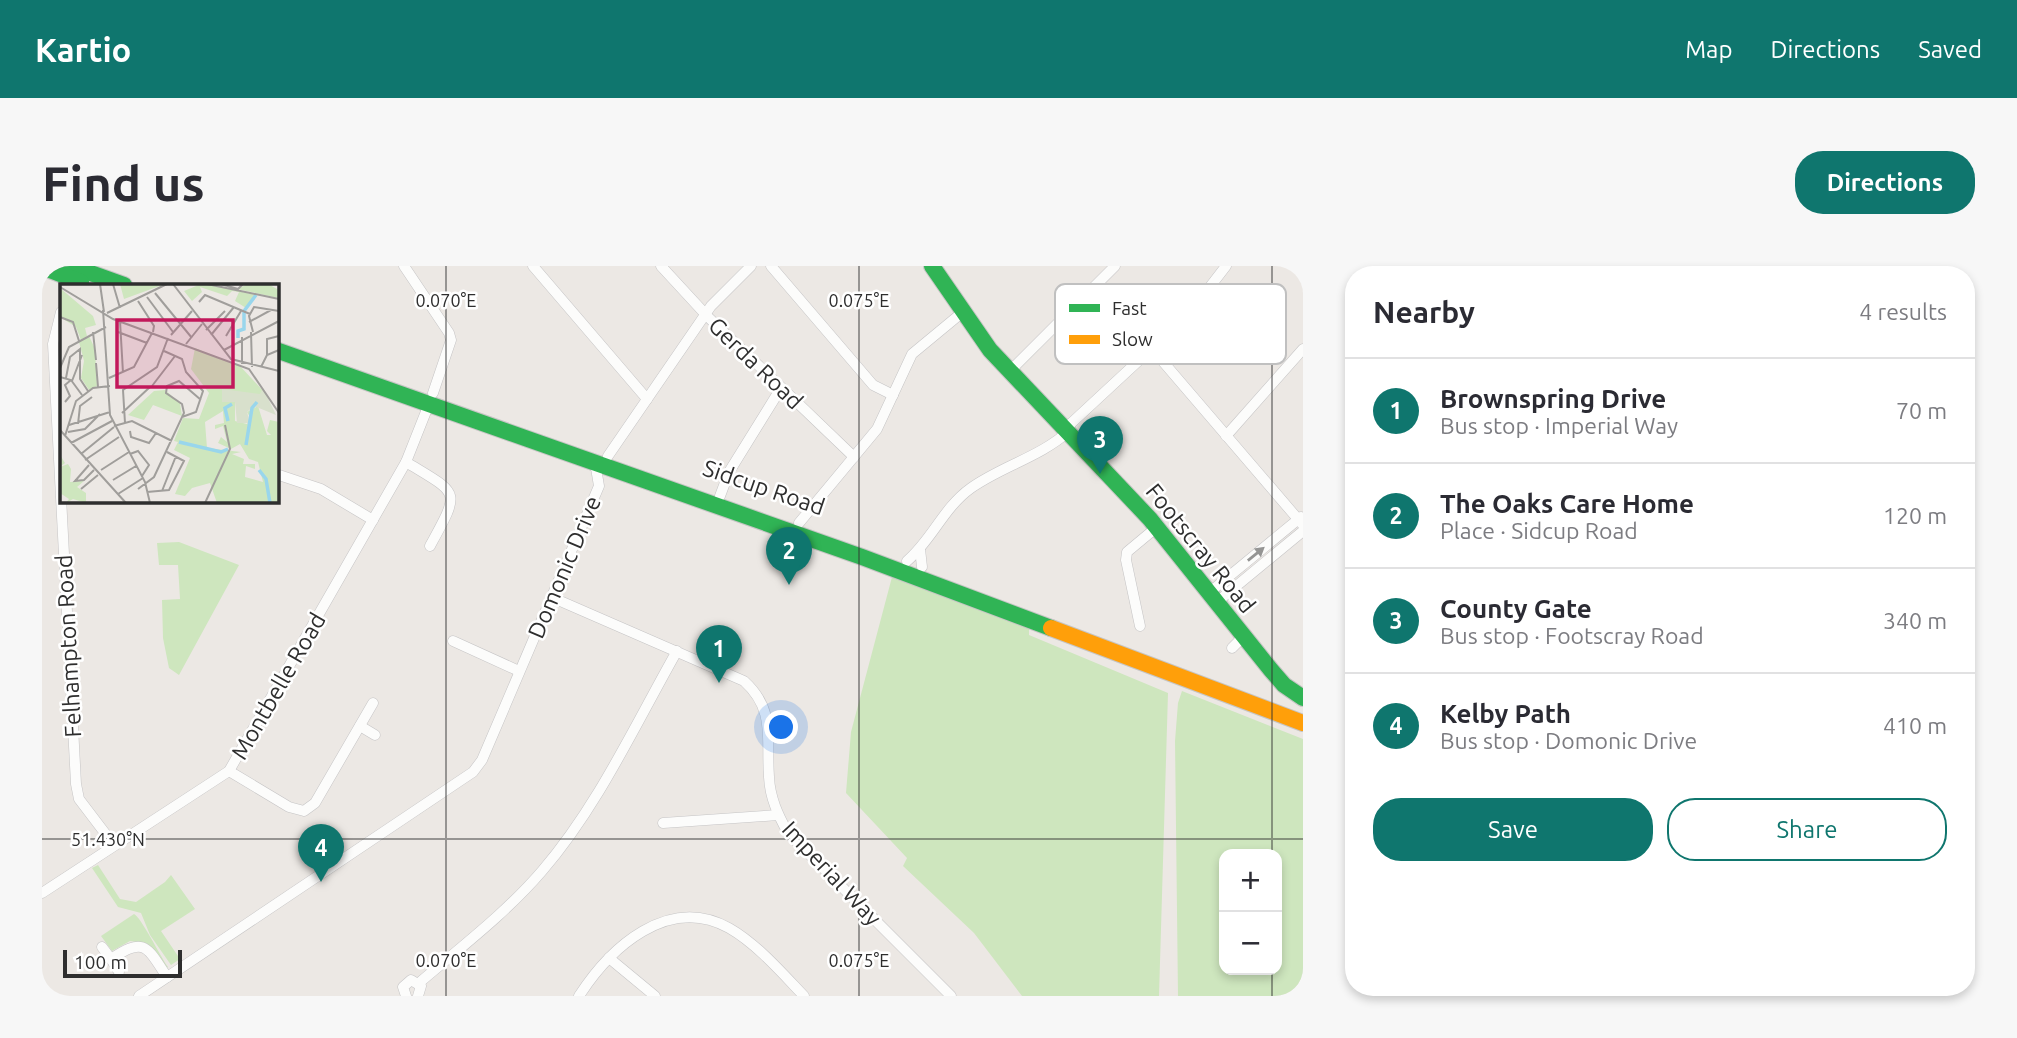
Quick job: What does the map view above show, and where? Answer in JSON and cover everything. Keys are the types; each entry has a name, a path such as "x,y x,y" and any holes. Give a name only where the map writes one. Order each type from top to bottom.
{"main road":[{"name":"Footscray Road","path":"932,266 1009,372 1068,429 1157,527 1284,685 1303,698"},
{"path":"42,267 90,284"},
{"path":"72,277 118,284"},
{"name":"Sidcup Road","path":"278,340 429,403"},
{"name":"Sidcup Road","path":"278,351 429,403 799,523 915,564 1303,712"},
{"name":"Sidcup Road","path":"602,458 1303,723"}],"street":[{"name":"Montbelle Road","path":"42,893 229,771 406,462 451,340 404,266"},
{"path":"533,266 647,399"},
{"name":"Gerda Road","path":"661,266 705,314 854,457"},
{"path":"602,458 647,399 705,314 751,266"},
{"path":"771,266 873,385 893,395"},
{"path":"1097,284 1115,266"},
{"path":"1214,284 1226,266"},
{"path":"799,523 877,429 912,354 964,311"},
{"name":"Felhampton Road","path":"60,316 53,344 60,443"},
{"path":"1009,372 1055,326"},
{"path":"1226,436 1303,349"},
{"path":"915,564 920,548 942,516 967,491 1004,468 1046,449 1138,364"},
{"path":"1165,364 1301,520 1214,597"},
{"path":"720,496 729,472 781,388"},
{"name":"Domonic Drive","path":"139,996 473,772 482,760 599,486 602,458"},
{"path":"406,462 448,488 453,496 452,506 430,546"},
{"path":"278,475 321,489 373,520"},
{"name":"Felhampton Road","path":"63,502 76,784 79,799 114,845"},
{"path":"1140,626 1127,552 1157,527"},
{"path":"1214,597 1303,531"},
{"name":"Imperial Way","path":"551,597 744,681 759,697 770,725 768,774 778,815 788,833 951,996"},
{"name":"Footscray Road","path":"1232,648 1244,636"},
{"path":"453,640 519,671"},
{"path":"418,996 419,983 516,899 555,855 584,815 677,651"},
{"path":"229,771 289,807 304,811 315,803 373,703"},
{"path":"360,726 375,736"},
{"path":"663,822 778,815"},
{"path":"579,996 609,958 651,925 675,919 710,921 740,935 804,996"},
{"path":"111,959 130,946 142,946 149,950 167,977"},
{"path":"102,947 120,972"},
{"path":"609,958 655,996"},
{"path":"404,996 405,982 414,980 419,983"}],"green space":[{"path":"179,542 239,565 179,675 169,668 163,638 162,600 180,599 178,565 159,565 157,543"},
{"path":"892,577 1029,628 1029,635 1168,693 1159,996 1022,996 974,933 903,866 907,858 846,793 851,732"},
{"path":"1182,691 1303,739 1303,996 1178,996 1175,741 1178,703"},
{"path":"98,865 120,899 136,902 171,875 195,909 161,931 180,959 171,965 150,935 141,913 118,907 92,868"},
{"path":"134,914 168,967 165,969 145,943 130,941 112,951 101,936"}],"traffic: fast":[{"path":"71,266 121,284"},
{"path":"932,266 990,350 1150,519 1271,670 1284,685 1303,698"},
{"path":"42,267 81,282"},
{"path":"278,351 862,557 1051,628"}],"traffic: slow":[{"path":"1051,628 1303,723"}],"place":[{"name":"County Gate","path":"1100,474"},
{"name":"The Oaks Care Home","path":"789,585"},
{"name":"Brownspring Drive","path":"719,683"},
{"name":"Kelby Path","path":"321,882"}]}
